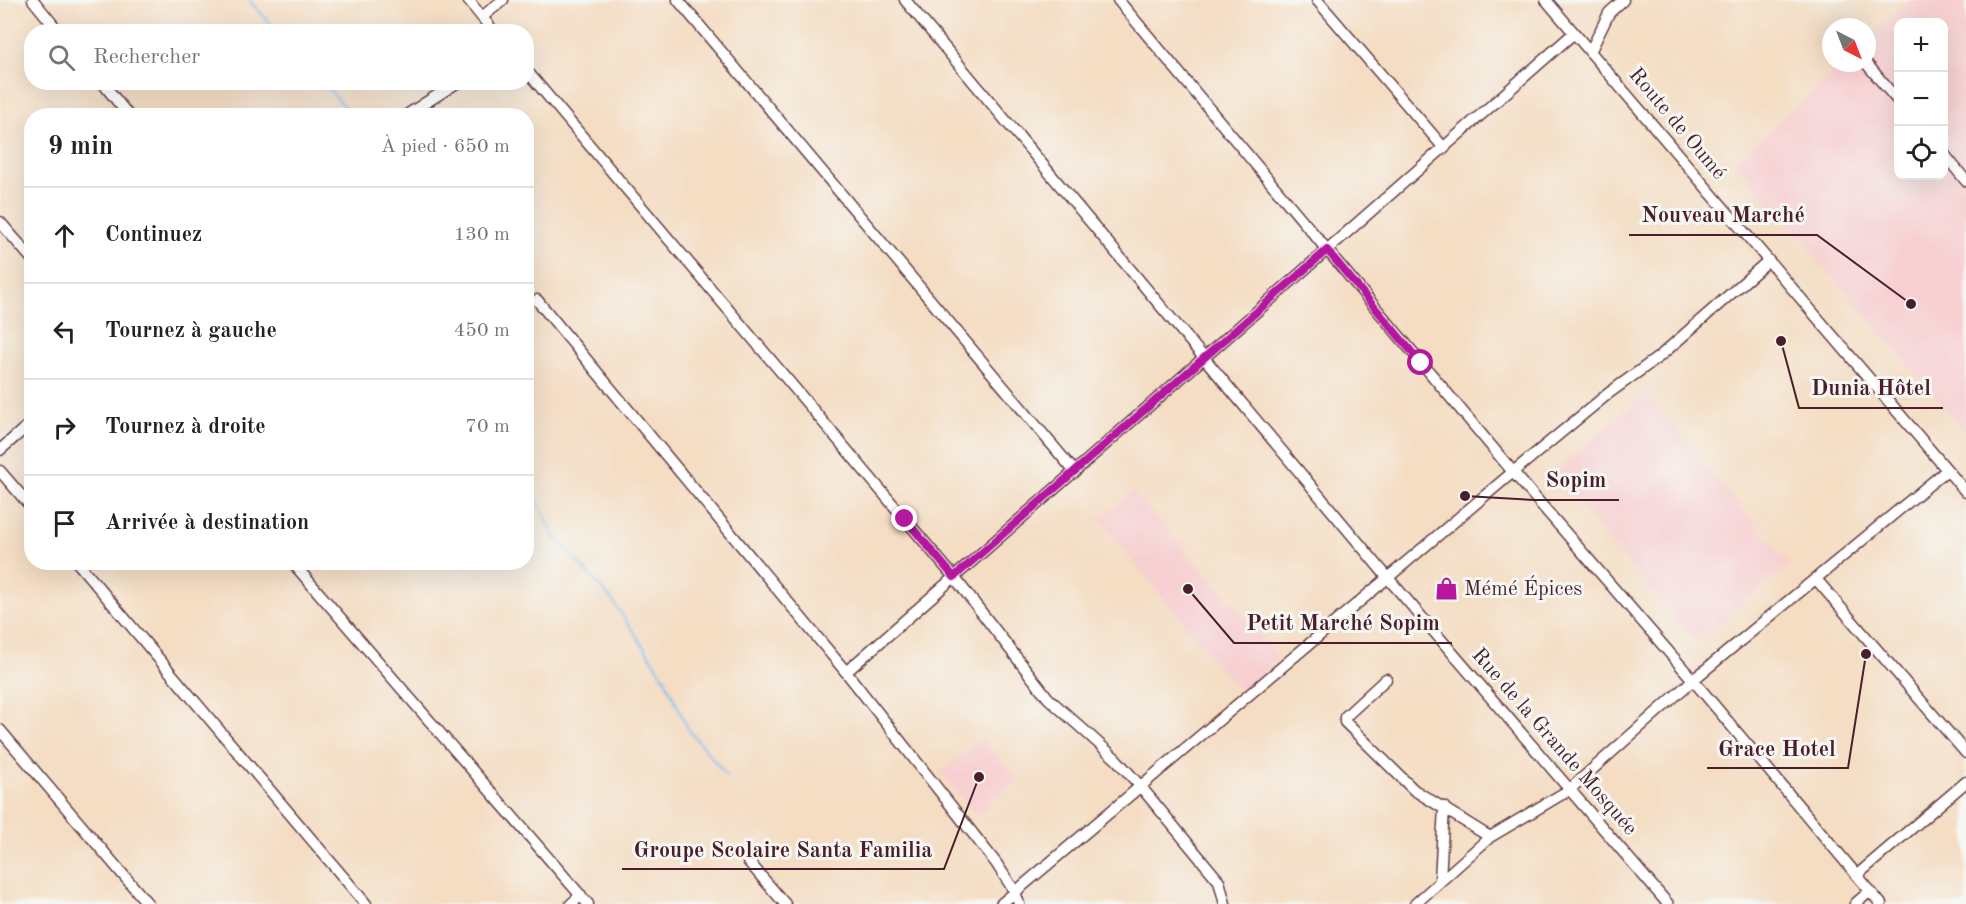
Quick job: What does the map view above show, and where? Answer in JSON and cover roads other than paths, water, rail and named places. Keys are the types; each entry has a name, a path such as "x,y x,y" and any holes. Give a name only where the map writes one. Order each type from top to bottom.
{"street":[{"path":"33,0 52,24"},
{"path":"468,0 488,24"},
{"path":"482,17 503,0"},
{"path":"678,0 1075,471"},
{"name":"Rue de la Grande Mosquée","path":"904,0 1388,578 1668,904"},
{"path":"1118,0 1513,472 1693,680 1881,904"},
{"path":"1317,0 1444,147"},
{"name":"Route de Oumé","path":"1546,0 1966,492"},
{"path":"1609,13 1610,0"},
{"path":"1590,52 1609,13 1623,0"},
{"path":"846,672 1574,33"},
{"path":"1874,72 1894,95"},
{"path":"534,79 954,577 1048,698 1116,759 1141,787 1219,881 1225,904"},
{"path":"108,90 123,108"},
{"path":"417,108 446,90"},
{"path":"1948,159 1966,181"},
{"path":"0,222 24,250"},
{"path":"1001,904 1513,472 1609,393 1660,356 1768,261"},
{"path":"537,300 846,672 1016,892 1018,904"},
{"path":"0,450 24,429"},
{"path":"1415,904 1490,837 1569,790 1693,680 1947,470"},
{"path":"0,471 24,499"},
{"path":"85,570 366,904"},
{"path":"299,570 585,900 571,904"},
{"path":"1816,579 1966,753"},
{"path":"1386,679 1345,717 1345,722 1414,790 1490,837"},
{"path":"0,730 148,904"},
{"path":"1857,875 1966,782"},
{"path":"1440,880 1444,807"},
{"path":"748,861 785,904"},
{"path":"1855,904 1870,891"}],"waterway":[{"path":"249,0 271,24"},
{"path":"330,90 345,108"},
{"path":"534,497 554,536 612,600 664,677 688,729 727,776"}],"place":[{"name":"Nouveau Marché","path":"1911,304"},
{"name":"Dunia Hôtel","path":"1781,341"},
{"name":"Sopim","path":"1465,496"},
{"name":"Petit Marché Sopim","path":"1188,589"},
{"name":"Mémé Épices","path":"1446,589"},
{"name":"Grace Hotel","path":"1866,654"},
{"name":"Groupe Scolaire Santa Familia","path":"979,777"}]}
